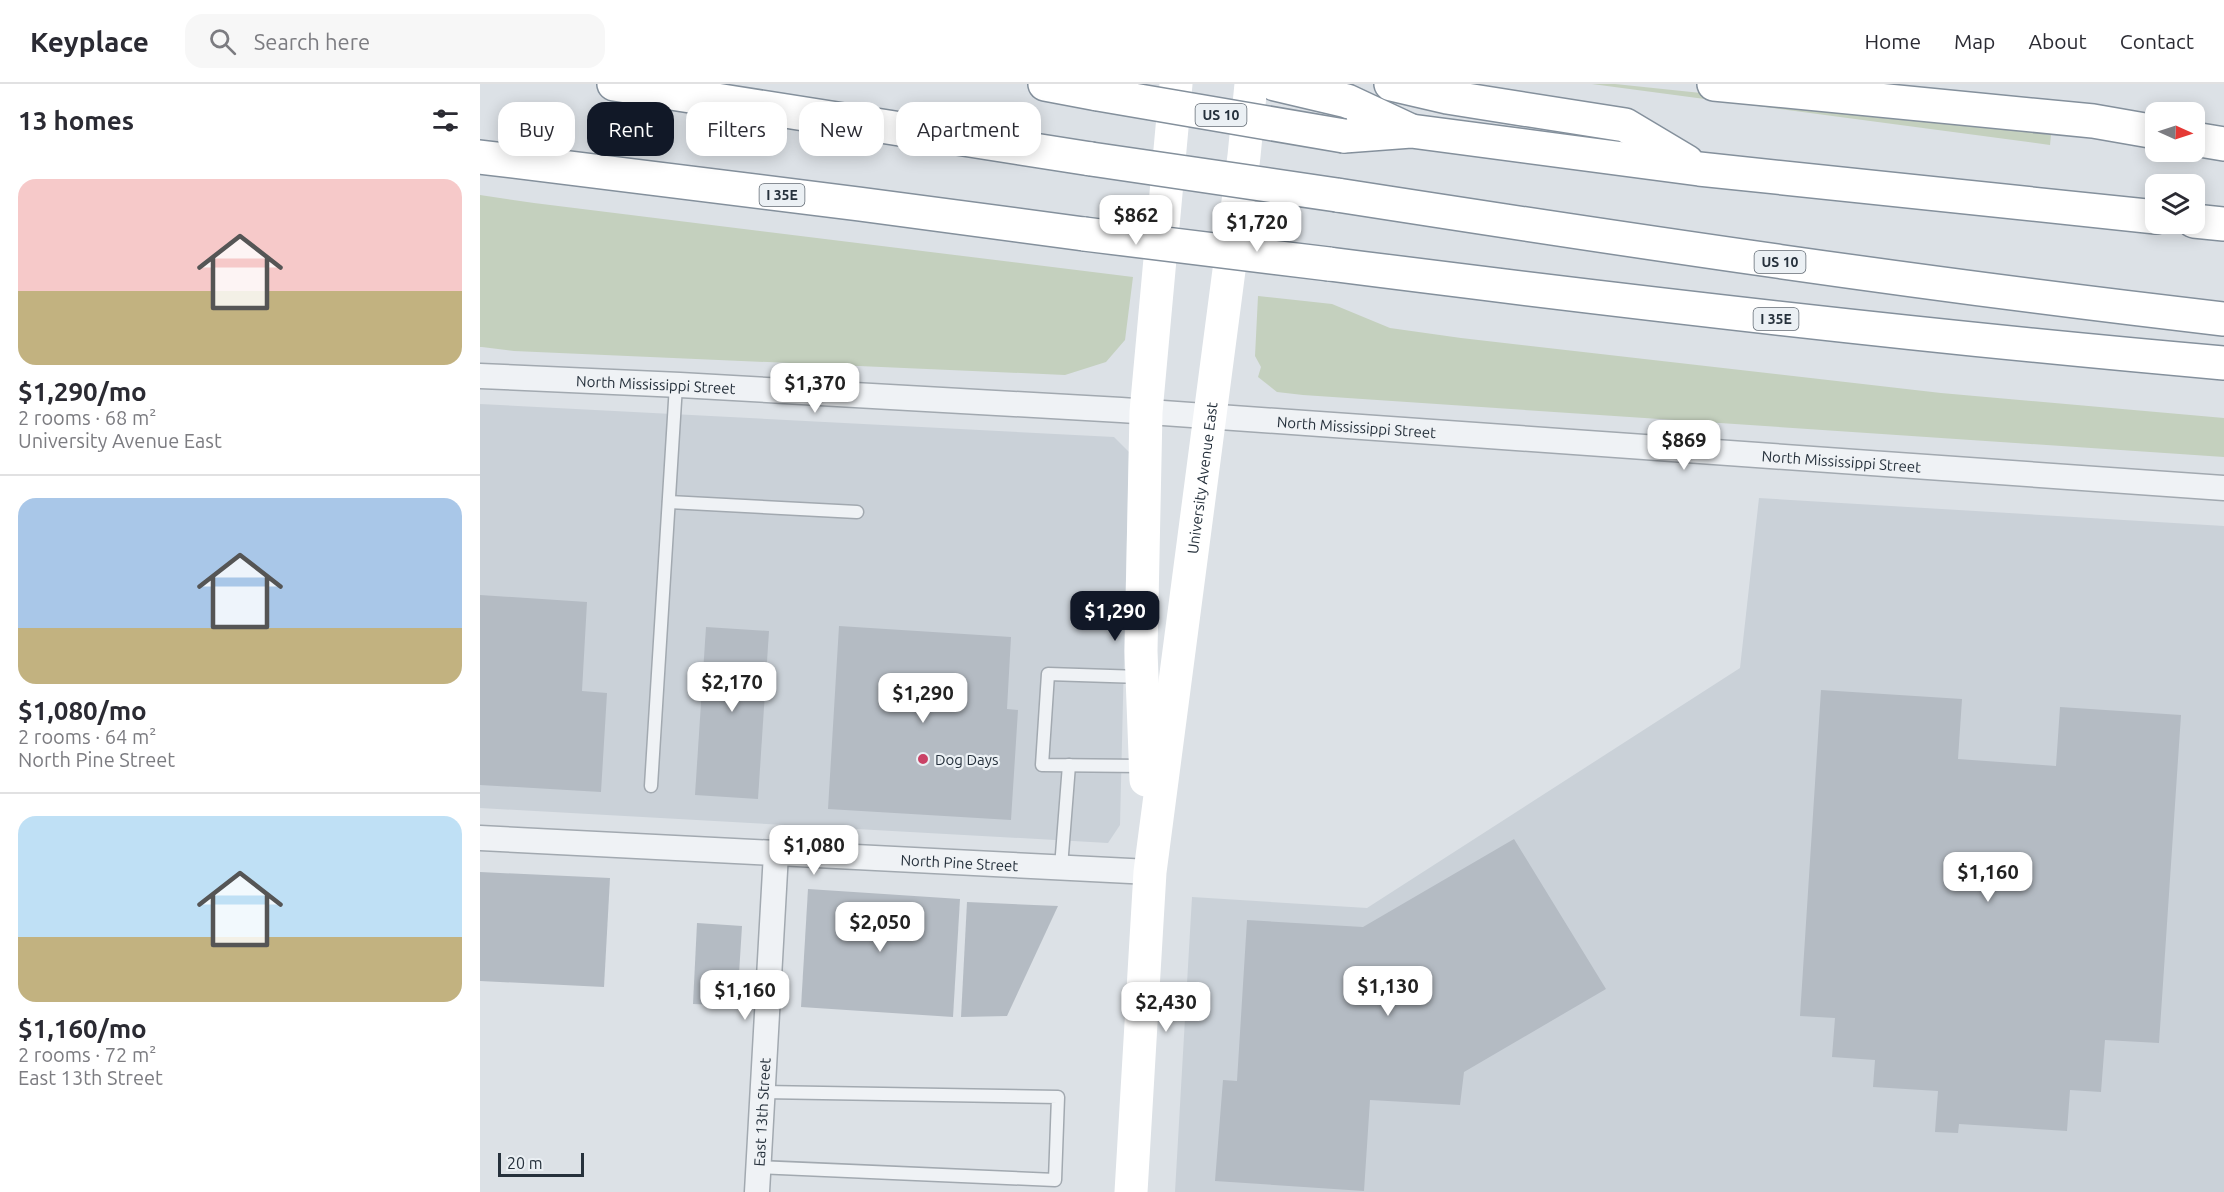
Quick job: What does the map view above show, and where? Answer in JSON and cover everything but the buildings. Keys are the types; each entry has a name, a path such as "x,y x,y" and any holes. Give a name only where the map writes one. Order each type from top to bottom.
{"main road":[{"name":"US 10","path":"614,84 1091,159 1785,263 2074,302 2224,319"},
{"name":"US 10","path":"1045,84 1344,136 1411,131"},
{"name":"University Avenue East","path":"1150,872 1142,677 1146,412 1176,84"},
{"name":"University Avenue East","path":"1131,1192 1150,872 1244,156 1251,84"},
{"path":"1275,84 1347,101 1411,131 1699,169 2145,216"},
{"path":"1391,84 1447,97 1625,125 1699,169"},
{"path":"1714,84 2092,121 2145,130"},
{"path":"2205,141 2224,144"},
{"name":"I 35E","path":"480,157 1778,319 2224,363"},
{"path":"2205,222 2224,224"}],"street":[{"name":"North Mississippi Street","path":"482,375 1209,416 2224,489"},
{"name":"North Pine Street","path":"480,838 1150,872"},
{"name":"East 13th Street","path":"757,1192 776,853"}],"lane":[{"path":"651,786 676,385"},
{"path":"669,502 857,512"},
{"path":"1142,677 1048,674 1042,765 1145,766"},
{"path":"1061,867 1068,765"},
{"path":"759,1167 1055,1180 1058,1097 763,1092"}],"shaded area":[{"path":"480,404 1114,437 1129,452 1120,825 1108,843 480,808"},
{"path":"1759,498 2224,526 2224,1192 1175,1192 1192,897 1367,908 1740,668"}],"green space":[{"path":"1592,84 1615,84 1939,118 2051,135 2050,145"},
{"path":"480,195 1133,277 1125,340 1106,362 1065,375 514,351 480,347"},
{"path":"1258,296 1332,304 1390,328 1461,338 1941,393 2224,418 2224,457 1277,392 1258,377 1261,367 1255,356"}],"place":[{"name":"Dog Days","path":"923,759"}]}
